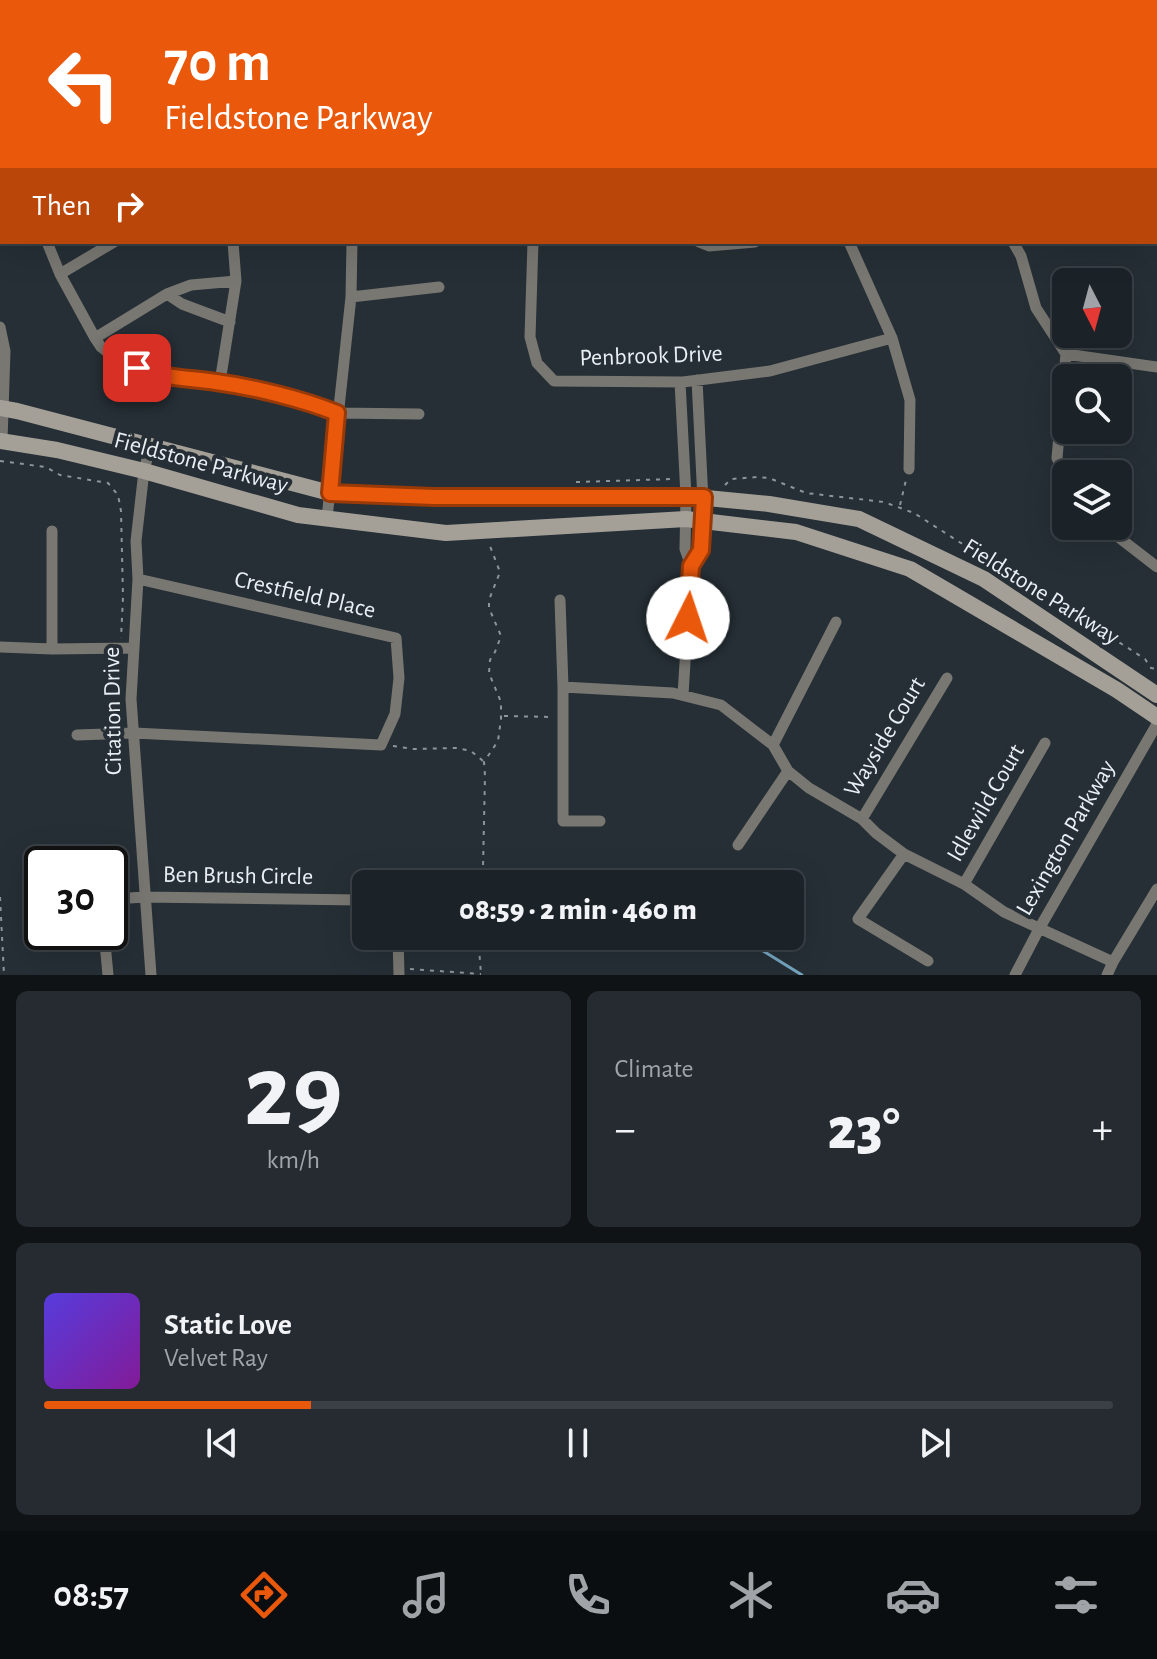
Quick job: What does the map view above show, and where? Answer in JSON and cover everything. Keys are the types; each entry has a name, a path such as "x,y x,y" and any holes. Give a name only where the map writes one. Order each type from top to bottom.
{"street":[{"path":"48,244 60,274 95,338 120,362 154,375 220,382 313,403 337,413 419,414"},
{"path":"60,274 111,244"},
{"path":"220,382 236,281 233,244"},
{"path":"327,518 351,297 352,244"},
{"name":"Penbrook Drive","path":"533,244 530,337 537,363 554,381 680,382 770,371 892,338"},
{"path":"704,244 732,244"},
{"path":"850,244 892,338 910,400 909,469"},
{"path":"1014,244 1021,256 1036,308 1066,354 1058,460"},
{"path":"95,338 167,294 191,285 236,281"},
{"path":"351,297 439,287"},
{"path":"167,294 182,304 230,322"},
{"path":"0,327 5,351 1,441"},
{"path":"1066,354 1157,367"},
{"path":"691,566 701,550 704,520 697,380"},
{"path":"680,382 686,496 685,549 691,566 683,695"},
{"name":"Fieldstone Parkway","path":"2,409 330,493 434,497 686,496 769,504 859,519 984,579 1157,695"},
{"name":"Fieldstone Parkway","path":"1,441 57,450 144,471 298,515 446,533 686,519 796,532 910,569 1117,690 1157,717"},
{"name":"Citation Drive","path":"150,447 144,471 136,541 138,579 127,648 151,975"},
{"path":"52,531 52,649"},
{"path":"1122,540 1157,567"},
{"name":"Crestfield Place","path":"138,579 396,638 399,678 395,714 381,745"},
{"path":"560,600 563,821 600,821"},
{"path":"773,745 836,622"},
{"path":"0,647 127,648"},
{"name":"Wayside Court","path":"862,819 947,678"},
{"path":"563,687 673,693 721,705 773,745 788,771 809,788 862,819 904,854 964,884 1004,912 1113,962"},
{"name":"Lexington Parkway","path":"1015,975 1157,724"},
{"path":"77,735 134,733 381,745"},
{"name":"Idlewild Court","path":"964,884 1045,743"},
{"path":"738,845 788,771"},
{"path":"904,854 858,919 928,961"},
{"path":"1107,975 1157,889"},
{"name":"Ben Brush Circle","path":"128,898 352,900"},
{"path":"106,950 108,975"},
{"path":"398,950 399,972"}],"path":[{"path":"0,461 46,467 60,475 108,483 118,495 127,648"},
{"path":"900,506 909,469"},
{"path":"482,870 484,762 498,741 501,716 501,702 489,673 490,660 501,636 489,608 500,572 491,548"},
{"path":"501,716 563,717"},
{"path":"381,745 413,749 457,748 471,751 484,762"},
{"path":"0,897 4,975"},
{"path":"399,972 481,974 479,950"}],"waterway":[{"path":"762,950 802,975"}],"route":[{"path":"137,368 154,375 220,382 313,403 337,413 330,493 434,497 704,497 701,550 691,566 688,618"}]}
